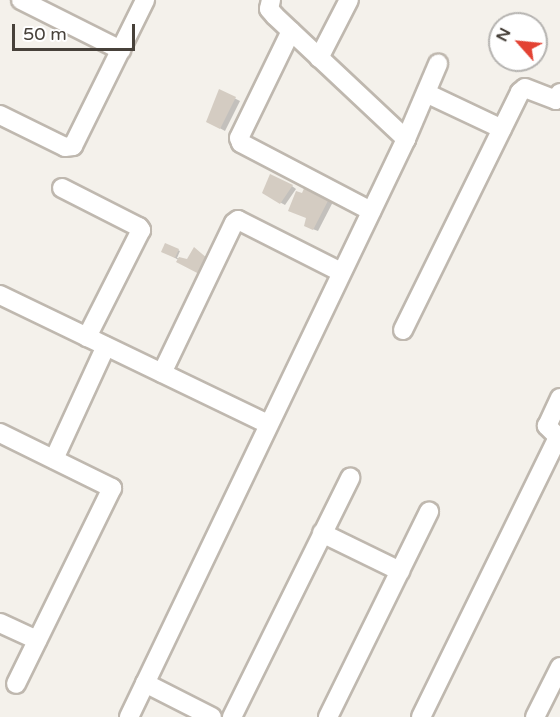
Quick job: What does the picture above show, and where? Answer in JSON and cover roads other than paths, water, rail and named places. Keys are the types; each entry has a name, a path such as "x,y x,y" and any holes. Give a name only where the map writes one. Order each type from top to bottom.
{"street":[{"path":"21,0 121,50"},
{"path":"0,115 65,147 74,146 145,0"},
{"path":"271,0 269,9 406,139"},
{"path":"319,58 349,0"},
{"path":"291,31 239,138 241,143 371,211"},
{"path":"129,717 406,139 438,64"},
{"path":"403,330 520,92 525,88 551,100 556,100 560,93"},
{"path":"426,93 502,129"},
{"path":"62,188 140,227 141,230 87,338"},
{"path":"162,373 234,223 238,220 341,272"},
{"path":"1,298 268,424"},
{"path":"54,459 106,346"},
{"path":"421,717 558,437 547,426 560,398"},
{"path":"0,433 112,488 16,684"},
{"path":"232,717 351,478"},
{"path":"328,717 429,512"},
{"path":"322,533 400,571"},
{"path":"0,622 38,640"},
{"path":"535,717 560,667"},
{"path":"145,683 212,717"}]}
